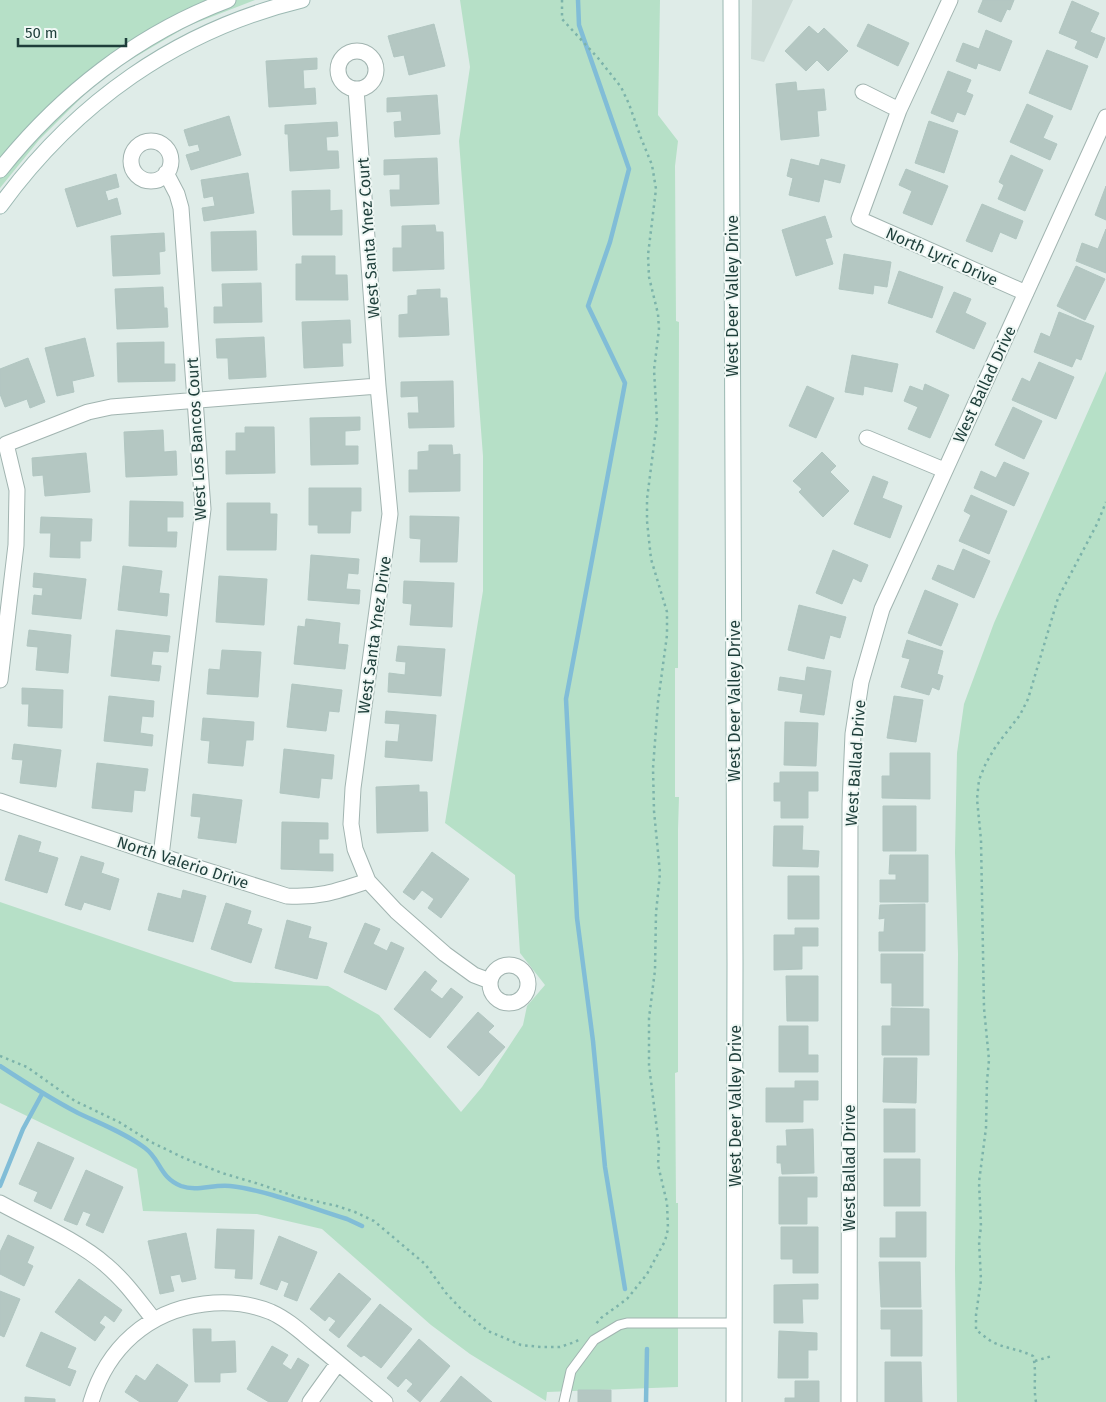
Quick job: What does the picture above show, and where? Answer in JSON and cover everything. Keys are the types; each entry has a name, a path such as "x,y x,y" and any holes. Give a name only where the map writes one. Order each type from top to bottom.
{"street":[{"path":"0,170 40,124 66,99 103,70 133,48 175,24 228,0"},
{"path":"0,206 31,166 62,132 126,78 152,61 213,31 272,8 302,0"},
{"name":"West Deer Valley Drive","path":"731,0 735,953 734,1402"},
{"path":"862,92 899,110 950,0"},
{"name":"West Santa Ynez Court","path":"356,89 378,386"},
{"name":"North Lyric Drive","path":"899,110 859,219 1026,294"},
{"name":"West Ballad Drive","path":"849,1402 850,804 853,734 861,682 882,610 1106,117"},
{"name":"West Los Bancos Court","path":"161,856 202,509 181,208 177,194 166,173"},
{"path":"0,680 16,536 16,490 6,444 88,412 111,407 378,386"},
{"name":"West Santa Ynez Drive","path":"368,881 356,849 351,824 353,788 390,514 378,386"},
{"path":"867,438 944,470"},
{"name":"North Valerio Drive","path":"0,801 161,856 287,896 309,897 334,893 368,881"},
{"path":"368,881 396,911 445,954 474,975 490,981"},
{"path":"0,1203 84,1248 105,1263 122,1280 154,1320"},
{"path":"91,1402 96,1384 120,1347 138,1330 176,1309 219,1302 239,1302 273,1313 292,1324 385,1402"},
{"path":"310,1402 338,1362"}],"lane":[{"path":"564,1402 571,1371 594,1340 619,1325 628,1323 734,1323"}],"path":[{"path":"562,0 562,19 598,58 621,87 655,177 656,189 648,255 649,277 658,314 659,329 654,370 657,421 646,521 650,558 666,612 666,635 653,768 654,811 660,872 656,913 655,970 649,1018 649,1065 659,1146 658,1165 667,1203 668,1229 665,1241 647,1274 627,1299 601,1318 589,1332"},
{"path":"1036,1402 1033,1356 1024,1351 998,1345 976,1330 981,1280 979,1241 981,1227 980,1182 986,1128 987,1081 990,1060 984,1008 981,840 977,799 979,780 986,763 996,746 1020,715 1028,699 1058,598 1097,524 1106,502"},
{"path":"0,1056 26,1067 75,1100 184,1158 222,1173 297,1197 337,1206 374,1221 426,1264 446,1293 460,1308 488,1331 522,1345 540,1347 560,1347 575,1342 582,1337"},
{"path":"1034,1361 1052,1356"}],"shaded area":[{"path":"752,0 793,0 764,62 751,59"}],"green space":[{"path":"0,0 255,0 188,26 103,76 39,140 0,188"},
{"path":"460,0 660,0 658,115 678,141 675,166 676,321 679,322 678,668 675,668 675,797 679,797 678,1072 675,1073 676,1203 678,1203 678,1387 547,1392 546,1401 470,1354 431,1325 322,1229 257,1214 143,1211 137,1169 0,1103 0,902 234,982 328,986 379,1015 461,1112 482,1087 523,1025 527,1006 545,985 520,953 515,875 445,823 483,591 483,456 459,141 470,67"},
{"path":"1106,371 1106,1402 957,1402 955,1268 958,954 955,853 957,753 964,704 994,623"}],"building":[{"path":"983,0 1014,0 1010,10 1007,9 1001,22 978,12"},
{"path":"1072,1 1099,13 1090,32 1105,38 1097,58 1075,48 1078,41 1059,33"},
{"path":"434,24 445,66 409,75 404,55 394,57 388,36"},
{"path":"868,24 909,43 898,66 857,46"},
{"path":"809,26 818,34 824,28 848,51 828,71 817,60 806,71 785,51"},
{"path":"986,30 1012,41 1000,71 978,63 976,69 956,61 963,43 979,49"},
{"path":"1047,50 1088,66 1071,110 1029,93"},
{"path":"317,58 317,69 303,70 304,89 315,88 316,104 269,107 266,61"},
{"path":"948,71 971,80 966,92 973,95 965,115 957,112 953,122 931,113"},
{"path":"796,82 797,91 824,89 826,110 817,111 819,136 781,140 776,84"},
{"path":"437,95 440,134 395,137 394,122 402,121 401,111 387,112 387,98"},
{"path":"1027,104 1053,116 1043,138 1057,144 1050,160 1010,142"},
{"path":"229,116 241,155 191,170 186,155 200,151 198,144 189,146 184,130"},
{"path":"929,121 958,131 944,173 915,163"},
{"path":"337,122 338,136 326,137 327,151 338,151 339,168 290,171 288,134 285,134 285,125"},
{"path":"1011,155 1043,170 1025,211 998,199 1004,185 999,182"},
{"path":"437,158 439,204 391,206 390,190 400,190 400,174 384,175 384,160"},
{"path":"791,159 819,166 821,159 845,165 840,183 824,179 819,202 789,195 793,178 787,176"},
{"path":"906,169 948,186 932,225 903,213 912,191 899,185"},
{"path":"248,173 254,213 204,221 202,208 215,206 213,196 204,198 201,180"},
{"path":"116,174 119,187 105,191 108,201 117,198 121,214 77,227 65,189"},
{"path":"1106,186 1106,220 1095,215"},
{"path":"330,190 330,211 342,210 342,235 293,235 292,191"},
{"path":"982,204 1023,221 1016,239 1000,232 992,252 966,241"},
{"path":"825,216 832,237 825,239 833,264 796,276 782,230"},
{"path":"435,225 436,232 443,232 444,269 393,271 393,248 402,248 402,226"},
{"path":"1106,229 1106,273 1076,261 1082,243 1098,249"},
{"path":"256,231 257,270 212,271 211,232"},
{"path":"164,233 165,251 159,252 160,274 113,276 111,236"},
{"path":"844,254 891,262 887,287 874,285 873,294 839,289"},
{"path":"302,256 335,256 335,275 347,275 348,300 296,300 296,264 302,264"},
{"path":"1076,266 1105,279 1085,320 1057,306"},
{"path":"899,271 943,287 932,318 888,303"},
{"path":"261,283 262,322 214,323 214,307 223,307 222,284"},
{"path":"163,287 164,308 167,308 168,327 117,329 115,289"},
{"path":"440,289 440,298 447,298 449,335 399,337 399,315 408,314 408,296 417,295 417,290"},
{"path":"954,292 971,299 965,313 986,323 974,349 936,332"},
{"path":"1059,312 1094,326 1081,360 1076,358 1072,367 1034,352 1041,333 1050,337"},
{"path":"350,320 351,343 342,343 343,366 304,368 302,322"},
{"path":"264,337 266,377 229,379 228,358 217,358 216,339"},
{"path":"85,338 94,376 72,381 74,392 57,396 45,348"},
{"path":"164,342 164,364 175,364 175,381 118,382 117,343"},
{"path":"852,355 898,364 892,392 864,386 863,395 845,392"},
{"path":"28,358 45,402 30,408 27,399 5,407 0,394 0,369"},
{"path":"1039,362 1074,377 1056,419 1012,400 1022,378 1030,382"},
{"path":"453,381 454,427 409,428 408,413 419,413 418,396 401,397 401,382"},
{"path":"925,384 949,395 930,438 908,429 918,407 904,401 910,386 923,391"},
{"path":"807,386 834,398 816,438 789,426"},
{"path":"1013,407 1042,421 1024,459 995,445"},
{"path":"360,417 360,430 345,431 345,446 358,446 358,464 311,465 310,418"},
{"path":"245,427 274,427 275,473 226,474 226,451 236,451 236,433 245,433"},
{"path":"163,430 164,452 176,451 177,475 126,477 124,432"},
{"path":"429,445 452,445 453,455 460,454 460,491 409,492 409,470 418,470 418,452 429,451"},
{"path":"822,452 836,466 830,472 849,491 823,517 799,492 802,489 793,481"},
{"path":"86,453 90,492 45,496 43,475 33,476 32,458"},
{"path":"1004,462 1029,473 1014,506 974,488 981,471 996,478"},
{"path":"873,476 888,482 882,498 902,506 890,538 854,524"},
{"path":"309,488 361,488 361,511 351,511 350,533 318,533 318,525 309,525"},
{"path":"971,495 1007,511 989,554 959,541 971,515 964,511"},
{"path":"130,501 183,502 183,517 167,517 167,532 177,532 176,547 129,546"},
{"path":"227,503 270,503 270,514 277,514 276,550 227,550"},
{"path":"410,516 459,517 457,562 420,562 421,539 410,538"},
{"path":"41,517 92,519 91,541 80,541 80,558 50,557 51,533 40,533"},
{"path":"963,549 990,561 974,598 932,579 938,565 954,571"},
{"path":"833,550 868,565 861,582 853,578 842,604 816,593"},
{"path":"311,555 359,559 358,574 348,573 346,589 360,590 359,604 308,600"},
{"path":"123,566 162,571 159,593 169,594 167,616 118,610"},
{"path":"34,573 86,579 81,619 32,614 34,595 42,596 43,588 33,587"},
{"path":"219,576 267,579 264,625 216,622"},
{"path":"404,581 454,583 452,627 410,625 412,604 403,603"},
{"path":"925,590 958,604 941,646 908,633"},
{"path":"799,605 846,617 840,638 830,635 824,659 788,650"},
{"path":"306,619 340,623 338,644 348,645 345,669 294,664 298,626 305,627"},
{"path":"29,630 71,635 68,673 36,670 38,647 27,646"},
{"path":"116,630 170,636 168,652 153,651 151,665 161,666 159,681 111,676"},
{"path":"907,640 943,651 937,674 943,676 939,690 932,687 929,695 901,687 910,659 902,657"},
{"path":"398,646 445,649 441,696 388,692 389,673 405,675 406,662 396,661"},
{"path":"222,650 261,652 258,697 207,694 209,669 220,670"},
{"path":"807,667 831,671 824,715 800,712 803,694 778,690 780,677 805,681"},
{"path":"292,684 342,690 339,712 329,711 326,731 287,727"},
{"path":"22,688 63,690 62,728 28,726 29,704 22,704"},
{"path":"109,696 154,701 153,717 142,716 140,733 153,735 152,746 104,741"},
{"path":"894,696 923,700 916,742 887,738"},
{"path":"386,711 436,715 432,761 385,757 386,741 398,742 400,724 385,723"},
{"path":"203,718 254,722 253,740 246,740 243,766 208,763 210,741 201,740"},
{"path":"785,722 818,723 816,766 784,765"},
{"path":"14,744 61,750 56,787 20,783 23,760 12,759"},
{"path":"284,749 334,755 332,779 321,778 319,798 280,793"},
{"path":"890,753 930,753 930,799 882,798 882,776 890,776"},
{"path":"97,763 148,769 145,791 134,790 132,812 92,808"},
{"path":"780,772 818,772 818,791 808,791 808,818 781,818 781,801 774,801 774,783 780,783"},
{"path":"419,785 419,792 427,792 428,831 377,833 376,787"},
{"path":"193,794 242,800 236,843 198,838 201,817 191,816"},
{"path":"883,806 916,806 916,851 883,851"},
{"path":"282,822 328,823 328,839 319,839 319,854 333,854 333,871 281,869"},
{"path":"774,826 803,826 802,850 819,851 818,867 773,866"},
{"path":"19,835 41,842 38,852 58,858 47,893 5,880"},
{"path":"432,852 469,879 441,918 428,908 434,899 422,890 414,900 403,892"},
{"path":"890,855 928,855 928,902 880,902 880,880 896,880 896,874 889,874"},
{"path":"81,856 104,863 101,873 119,879 110,910 84,902 81,910 65,905"},
{"path":"788,876 819,876 819,919 788,919"},
{"path":"183,890 206,896 193,942 148,930 158,893 181,899"},
{"path":"226,903 251,911 247,924 262,929 251,963 211,949"},
{"path":"925,904 925,951 879,951 879,932 884,932 885,918 879,919 880,905"},
{"path":"287,920 311,927 308,938 327,943 317,979 275,968"},
{"path":"365,923 380,929 373,944 387,951 391,942 404,948 386,990 344,972"},
{"path":"795,928 818,928 818,946 802,946 802,969 774,970 774,935 795,935"},
{"path":"881,954 923,954 923,1006 892,1006 892,983 881,983"},
{"path":"425,971 437,981 430,990 442,999 451,988 463,997 430,1038 394,1009"},
{"path":"786,976 818,976 818,1021 787,1021"},
{"path":"891,1008 929,1009 929,1055 882,1055 882,1026 891,1026"},
{"path":"478,1012 494,1026 488,1032 505,1047 479,1076 447,1047"},
{"path":"779,1026 808,1026 808,1055 818,1055 818,1072 779,1072"},
{"path":"884,1058 917,1058 916,1103 883,1102"},
{"path":"795,1081 818,1081 818,1100 803,1100 803,1122 766,1122 766,1088 795,1088"},
{"path":"884,1109 915,1109 915,1152 884,1152"},
{"path":"813,1129 814,1173 782,1174 781,1163 777,1163 777,1146 787,1146 786,1130"},
{"path":"38,1142 74,1158 51,1209 34,1201 38,1192 19,1184"},
{"path":"884,1159 920,1159 920,1206 884,1206"},
{"path":"86,1170 123,1187 103,1233 86,1225 91,1214 83,1211 77,1225 64,1220"},
{"path":"779,1177 817,1177 817,1197 807,1197 807,1224 779,1224"},
{"path":"896,1212 926,1212 926,1257 880,1257 880,1238 896,1238"},
{"path":"781,1227 818,1227 818,1273 793,1273 793,1259 781,1259"},
{"path":"217,1229 254,1230 252,1279 235,1278 236,1269 215,1268"},
{"path":"186,1233 196,1279 182,1282 180,1274 170,1276 174,1291 160,1294 148,1241"},
{"path":"8,1235 34,1247 27,1263 33,1266 24,1286 0,1274 0,1252"},
{"path":"279,1236 317,1252 297,1301 284,1296 289,1283 281,1280 277,1290 260,1284"},
{"path":"879,1262 920,1262 921,1307 881,1307"},
{"path":"339,1273 371,1299 339,1338 329,1330 336,1321 329,1316 325,1321 310,1309"},
{"path":"79,1279 122,1310 114,1322 105,1315 99,1323 105,1327 95,1341 55,1312"},
{"path":"818,1284 818,1299 802,1299 803,1323 774,1323 774,1285"},
{"path":"0,1291 20,1299 4,1337 0,1335"},
{"path":"380,1304 412,1329 381,1368 364,1355 361,1357 347,1346"},
{"path":"881,1310 922,1310 922,1356 891,1356 891,1329 881,1329"},
{"path":"193,1329 211,1329 211,1342 235,1341 236,1372 220,1373 220,1382 195,1382"},
{"path":"779,1331 817,1333 817,1350 808,1350 808,1378 778,1378"},
{"path":"41,1332 76,1348 67,1368 76,1371 70,1386 26,1366"},
{"path":"419,1339 450,1366 420,1402 407,1391 413,1384 406,1378 398,1387 387,1378"},
{"path":"272,1346 288,1355 282,1364 291,1370 298,1358 309,1365 287,1402 269,1402 247,1389"},
{"path":"885,1362 921,1362 922,1402 885,1402"},
{"path":"157,1364 188,1385 177,1402 140,1402 125,1392 136,1375 145,1381"},
{"path":"461,1376 492,1402 440,1402"},
{"path":"795,1381 819,1381 819,1402 785,1402 785,1398 795,1398"},
{"path":"578,1390 611,1390 611,1402 578,1402"},
{"path":"25,1397 55,1399 55,1402 25,1402"}],"waterway":[{"path":"578,0 579,25 629,169 610,242 588,306 625,383 566,699 577,918 593,1041 605,1167 625,1289"},
{"path":"0,1066 68,1108 121,1133 145,1148 168,1178 181,1186 187,1188 230,1186 258,1191 347,1219 362,1226"},
{"path":"0,1186 23,1129 42,1094"},
{"path":"646,1402 647,1349"}]}
